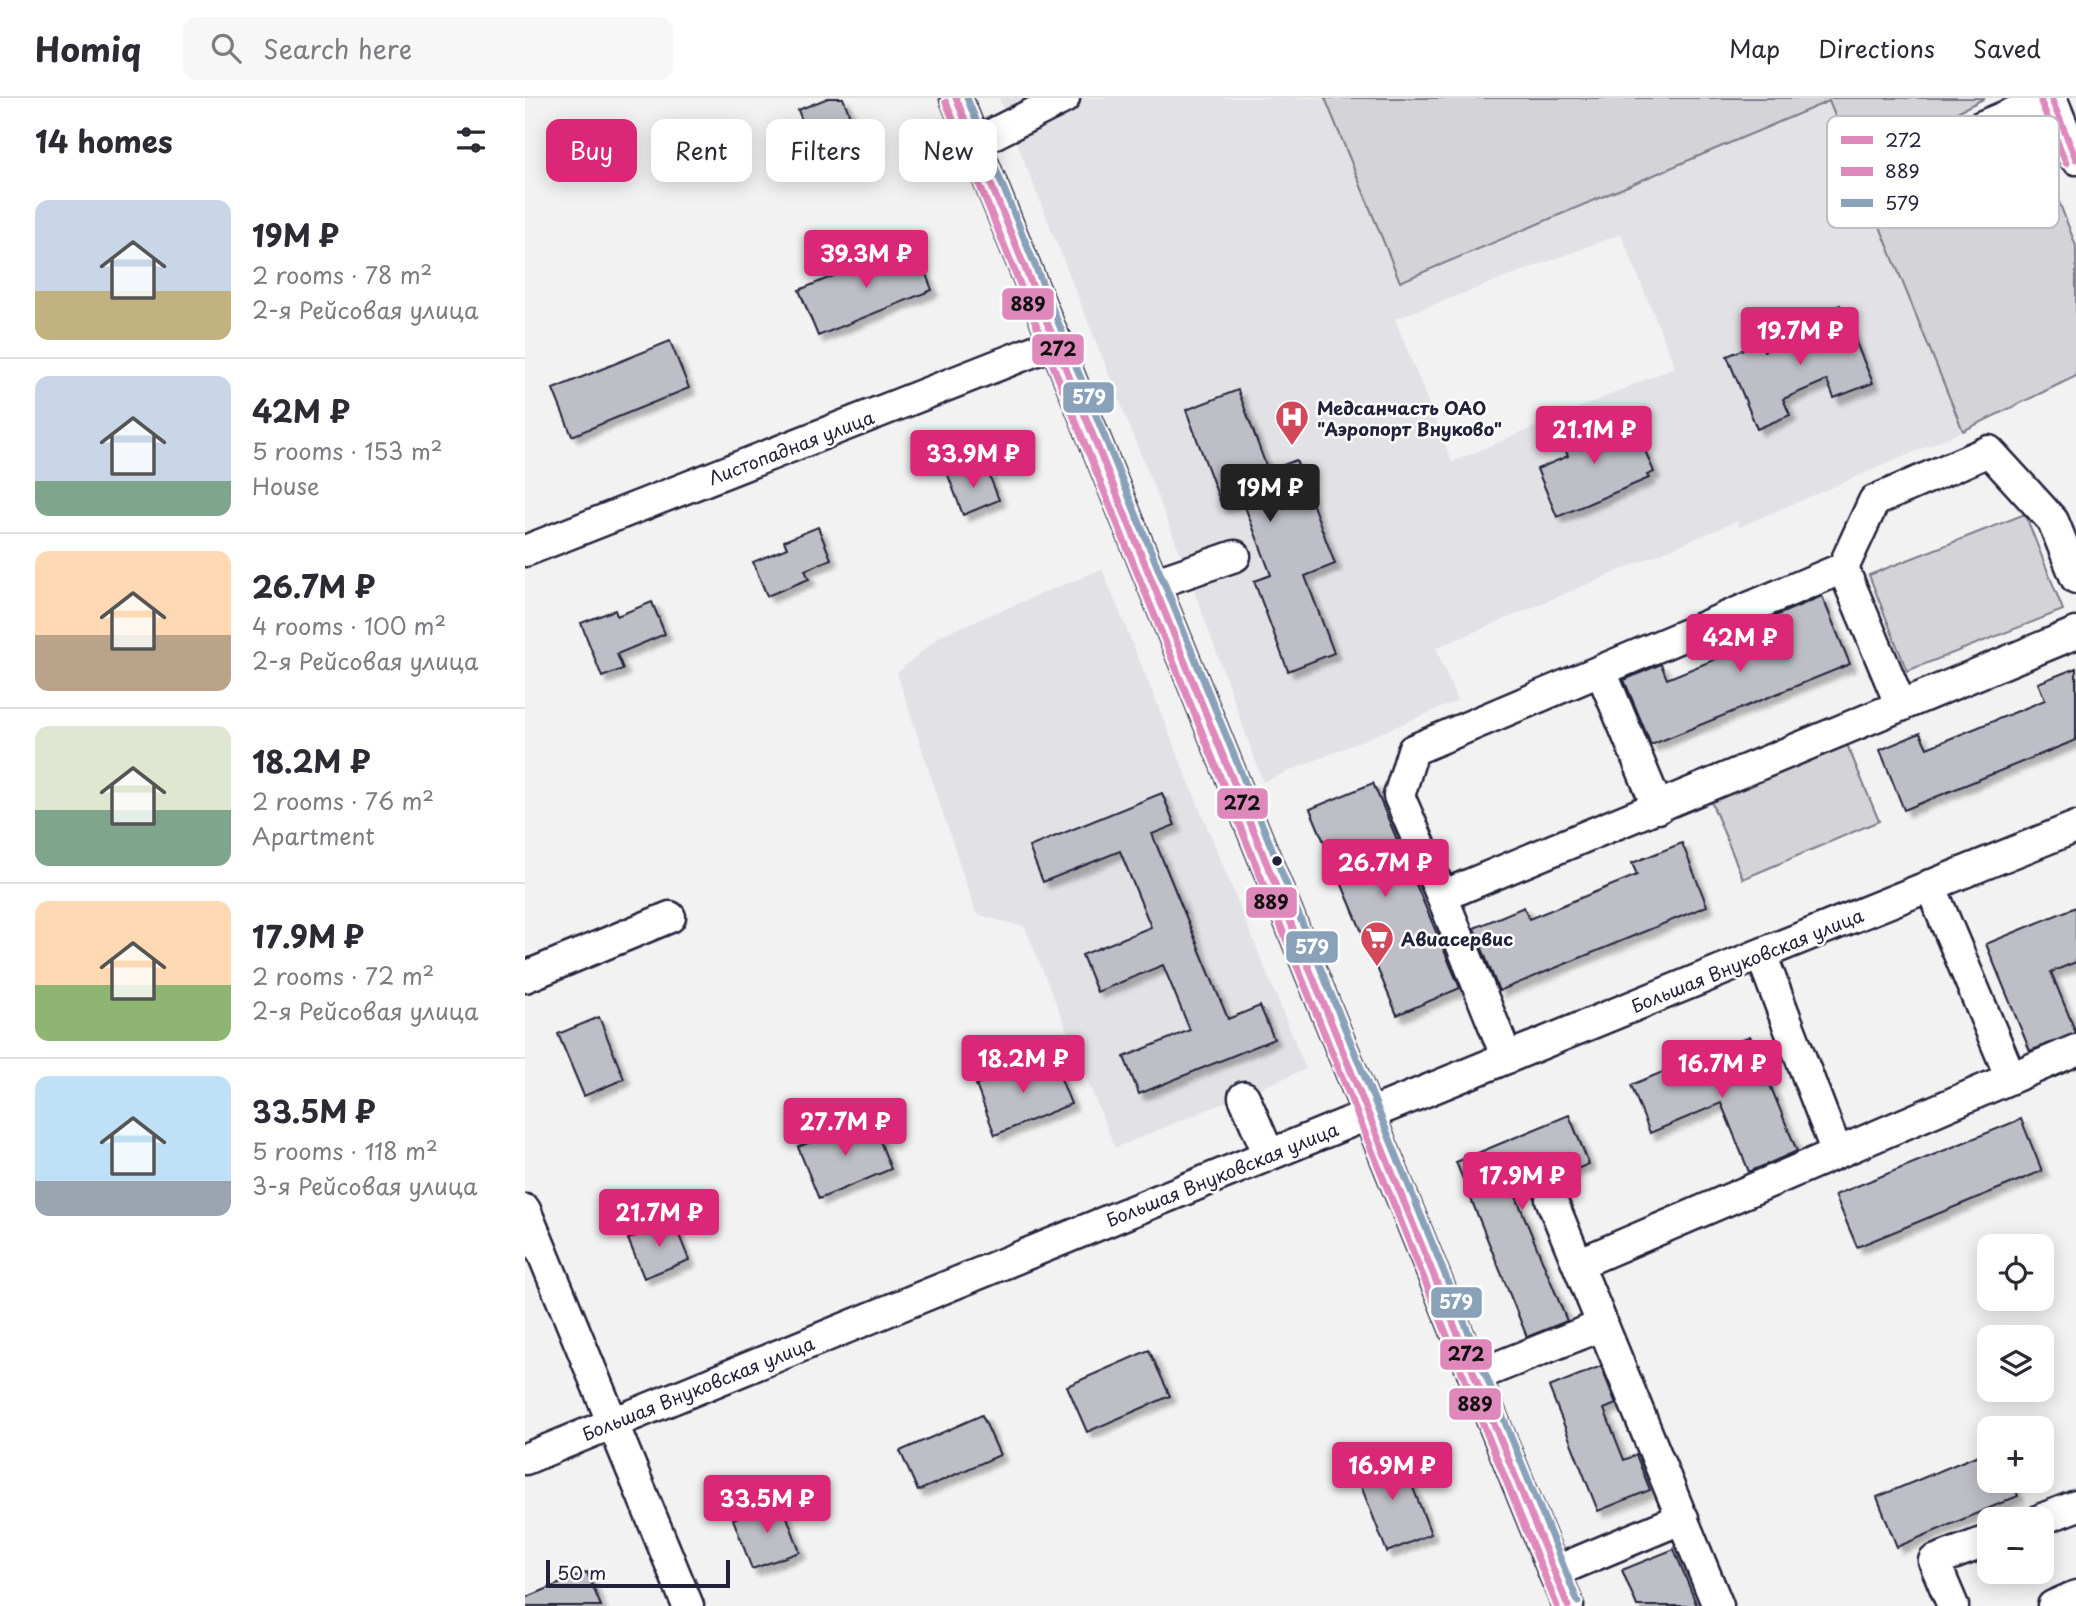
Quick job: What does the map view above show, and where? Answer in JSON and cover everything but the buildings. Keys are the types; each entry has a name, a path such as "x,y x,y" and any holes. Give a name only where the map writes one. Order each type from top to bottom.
{"street":[{"path":"956,98 965,119"},
{"path":"997,132 1064,98"},
{"path":"2007,116 2050,98 2058,116"},
{"path":"2059,119 2076,159"},
{"path":"991,182 1568,1606"},
{"name":"Листопадная улица","path":"525,551 1057,342"},
{"path":"1507,1058 1399,796 1413,750 1843,568 1874,501 1989,451 2053,521 2076,578"},
{"path":"1153,584 1235,556"},
{"path":"1843,568 1901,706"},
{"path":"1442,896 2076,633"},
{"path":"1601,671 1658,808"},
{"name":"Большая Внуковская улица","path":"525,1459 2076,827"},
{"path":"1930,886 2011,1078"},
{"path":"525,977 670,917"},
{"path":"1761,954 1837,1153"},
{"path":"1578,1264 2076,1051"},
{"path":"1244,1097 1269,1155"},
{"path":"1551,1199 1718,1606"},
{"path":"525,1210 688,1606"},
{"path":"1475,1376 1603,1325"},
{"path":"2054,1514 2076,1506"},
{"path":"1555,1572 1683,1518"},
{"path":"1953,1606 1934,1561 1977,1545"},
{"path":"2053,1606 2076,1596"}],"shaded area":[{"name":"Медсанчасть ОАО \"Аэропорт Внуково\"","path":"999,98 1325,98 1401,282 1829,101 1835,116 1827,116 1827,228 1881,228 1963,431 1739,527 1737,521 1436,648 1457,701 1263,782 1188,573","holes":["1621,234 1675,367 1452,462 1395,319"]},
{"path":"1325,98 1985,98 1949,116 1835,116 1829,101 1400,282"},
{"path":"2059,202 2076,246 2076,376 1963,431 1881,228 2059,228"},
{"path":"2025,514 2063,610 1907,671 1869,575"},
{"path":"1102,569 1306,1069 1115,1148 1025,927 976,914 897,673 941,635"},
{"path":"1846,742 1879,821 1743,879 1710,799"}],"transit line":[{"name":"272","path":"956,98 1568,1606"},
{"name":"579","path":"967,98 1578,1602"},
{"name":"272","path":"2051,98 2058,116"},
{"name":"889","path":"946,102 1557,1606"},
{"name":"889","path":"2041,102 2047,116"},
{"name":"272","path":"2059,118 2076,159"},
{"name":"889","path":"2059,146 2066,163"}],"place":[{"name":"Медсанчасть ОАО \"Аэропорт Внуково\"","path":"1292,447"},
{"name":"Авиасервис","path":"1377,968"}]}
